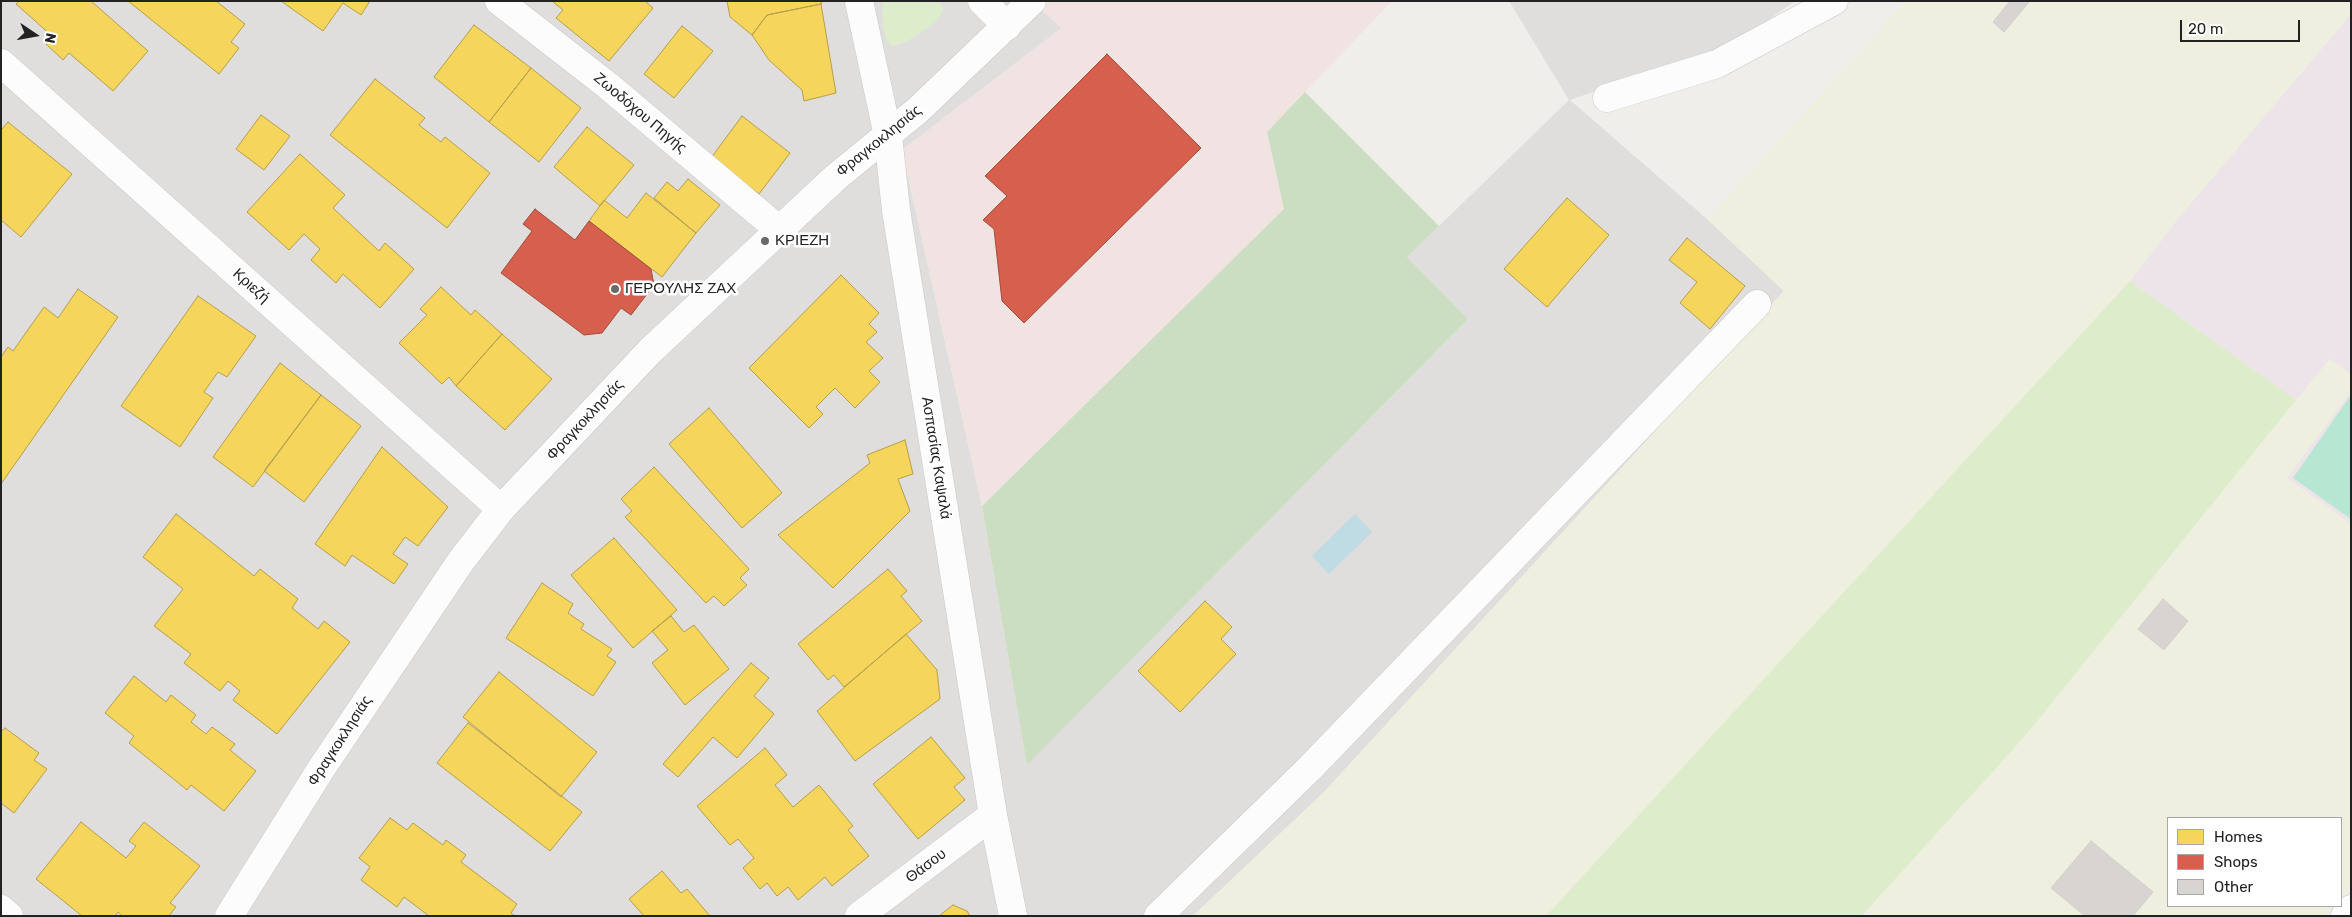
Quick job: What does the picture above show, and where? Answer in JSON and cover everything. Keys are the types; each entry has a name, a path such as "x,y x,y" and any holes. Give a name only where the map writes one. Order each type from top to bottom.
{"street":[{"name":"Ζωοδόχου Πηγής","path":"499,1 607,85 778,229"},
{"name":"Ασπασίας Καψαλά","path":"859,1 888,136 896,210 994,815 1013,916"},
{"path":"982,1 1007,26"},
{"name":"Φραγκοκλησιάς","path":"229,916 321,769 460,561 501,508 650,351 778,229 835,178 918,110 1032,1"},
{"path":"1607,98 1717,64 1834,1"},
{"name":"Κριεζή","path":"4,72 501,508"},
{"path":"1158,916 1310,768 1757,304"},
{"name":"Θάσου","path":"859,916 994,815"},
{"path":"2345,916 2351,909"},
{"path":"1,910 9,916"}],"shaded area":[{"path":"1,1 1032,1 1062,28 902,150 982,506 1027,764 1468,319 1407,257 1569,100 1509,1 1795,1 1737,42 1570,100 1707,219 1784,291 1324,792 1193,916 1,916"},
{"path":"1032,1 1392,1 1267,132 1284,209 982,506 902,150 1061,28"},
{"path":"2351,14 2351,374 2329,360 2296,400 2130,281 2180,216"},
{"path":"2351,391 2351,524 2287,478"}],"green space":[{"path":"882,1 939,1 943,10 939,18 930,26 905,43 891,46 887,41 883,27"},
{"path":"1906,1 2351,1 2351,14 2180,216 2130,281 1546,916 1193,916 1324,792 1784,291 1707,219"},
{"path":"1305,92 1439,226 1407,257 1468,319 1027,765 982,506 1284,209 1267,132"},
{"path":"2130,281 2296,400 2026,735 1862,916 1546,916"},
{"path":"2330,359 2351,374 2351,391 2287,478 2351,524 2351,885 2342,896 2342,817 2167,817 2167,907 2333,907 2326,916 1874,916 1867,910 2026,735"},
{"path":"2351,395 2351,519 2293,478"}],"water":[{"path":"1355,514 1372,532 1329,574 1312,556"}],"building: Homes":[{"path":"19,1 91,1 148,51 113,91 69,53 63,60 46,44 52,36 16,4"},
{"path":"128,1 216,1 245,24 231,42 239,48 219,74"},
{"path":"281,1 370,1 361,15 343,3 323,31"},
{"path":"552,1 645,1 653,8 609,61 556,18 563,10"},
{"path":"727,1 822,1 821,4 767,15 752,35 730,17"},
{"path":"821,4 836,93 804,101 802,90 769,60 752,35 767,15"},
{"path":"474,25 531,68 489,122 434,77"},
{"path":"682,26 713,51 674,98 644,74"},
{"path":"531,68 581,108 539,162 489,122"},
{"path":"375,79 425,118 419,125 441,142 445,137 490,173 447,228 330,135"},
{"path":"261,115 290,136 264,170 236,149"},
{"path":"742,116 790,153 759,194 711,158"},
{"path":"8,122 72,174 21,237 1,220 1,130"},
{"path":"587,127 634,165 600,206 554,167"},
{"path":"300,154 345,195 333,208 379,251 385,243 414,269 380,308 343,274 336,283 311,260 320,249 304,234 289,250 247,212"},
{"path":"688,179 720,205 696,233 654,198 667,182 678,191"},
{"path":"646,193 696,233 662,277 589,221 604,200 627,218"},
{"path":"1567,198 1609,235 1547,307 1504,269"},
{"path":"1687,238 1745,286 1710,329 1680,303 1697,282 1669,260"},
{"path":"841,275 879,313 869,324 877,332 866,342 883,358 869,371 880,382 855,408 835,388 816,407 823,414 809,428 749,368"},
{"path":"441,287 471,315 475,310 502,334 456,386 449,377 442,384 399,343 427,315 420,309"},
{"path":"78,289 118,317 1,484 1,357 8,347 13,351 44,307 58,318"},
{"path":"198,296 256,336 227,377 218,372 204,392 213,398 180,447 121,406"},
{"path":"502,334 552,379 505,430 456,386"},
{"path":"280,363 321,395 253,487 213,457"},
{"path":"321,395 361,426 304,502 264,471"},
{"path":"709,408 782,493 742,528 669,444"},
{"path":"905,440 913,474 898,479 910,511 833,588 778,535 870,463 867,455"},
{"path":"382,447 448,507 418,546 405,537 393,554 408,564 394,584 352,555 345,566 315,544"},
{"path":"654,467 749,569 740,578 747,585 724,606 714,596 706,603 625,517 632,511 621,499"},
{"path":"176,514 254,576 260,569 298,599 292,608 318,629 324,621 350,642 277,734 233,700 240,691 228,681 220,691 184,663 191,654 154,626 183,589 143,557"},
{"path":"614,538 677,610 633,648 571,575"},
{"path":"888,569 907,591 901,596 922,621 844,687 834,675 828,680 798,644"},
{"path":"542,583 573,604 568,613 584,624 581,629 612,649 607,656 616,662 593,696 506,638"},
{"path":"1205,601 1232,627 1221,639 1236,654 1180,712 1138,671"},
{"path":"671,616 684,632 694,625 729,669 685,705 652,663 668,650 652,631"},
{"path":"906,634 937,670 940,699 855,761 817,711"},
{"path":"751,663 769,678 754,696 774,714 737,758 713,737 678,777 663,764"},
{"path":"499,672 597,752 561,797 463,717"},
{"path":"134,676 166,702 171,695 196,715 191,722 206,734 212,727 235,744 230,750 256,771 224,811 191,785 187,790 129,743 134,736 105,713"},
{"path":"468,723 582,812 550,851 437,763"},
{"path":"5,728 39,753 34,760 47,769 14,813 1,803 1,732"},
{"path":"931,737 965,778 954,787 965,800 918,839 873,784"},
{"path":"765,748 787,775 775,785 793,807 819,785 853,826 848,830 869,856 832,886 825,877 798,900 788,887 777,896 767,883 760,889 743,868 754,858 738,839 730,845 697,806"},
{"path":"390,818 407,830 413,823 443,845 446,840 466,855 461,862 517,904 511,913 515,916 429,916 404,897 397,907 361,880 370,867 359,858"},
{"path":"81,822 126,858 136,846 129,841 144,822 200,866 170,903 176,907 169,916 122,916 118,912 115,916 82,916 36,879"},
{"path":"662,871 681,893 687,889 710,916 644,916 629,899"},
{"path":"953,905 967,911 970,916 939,916"}],"building: Shops":[{"path":"1107,54 1201,148 1024,323 1002,301 994,229 983,220 1007,196 985,176"},
{"path":"535,209 575,240 589,221 651,269 654,285 631,315 621,308 602,333 584,335 501,273 532,231 523,224"}],"building: Other":[{"path":"2010,1 2030,1 2004,32 1993,22"},
{"path":"2163,599 2188,621 2164,650 2138,629"},
{"path":"2091,841 2153,892 2133,916 2085,916 2051,888"}],"place":[{"name":"ΚΡΙΕΖΗ","path":"765,241"},
{"name":"ΓΕΡΟΥΛΗΣ ΖΑΧ","path":"615,289"}]}
